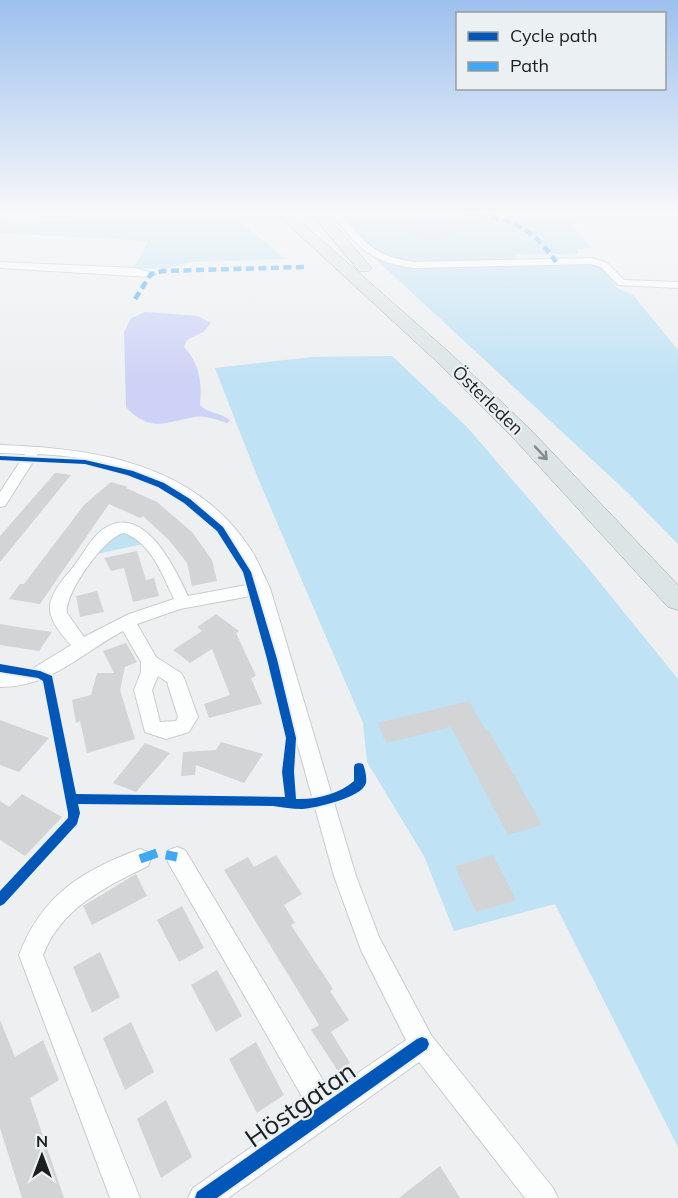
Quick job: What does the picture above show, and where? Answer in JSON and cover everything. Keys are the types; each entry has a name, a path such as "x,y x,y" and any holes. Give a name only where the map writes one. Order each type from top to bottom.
{"main road":[{"name":"Österleden","path":"341,269 389,308 523,435 678,601"},
{"name":"Österleden","path":"363,269 507,398 607,498 678,574"},
{"path":"365,269 369,274"}],"street":[{"path":"88,269 150,274"},
{"path":"608,269 621,283 678,285"},
{"path":"0,449 79,455 124,464 158,477 191,494 218,515 238,538 248,552 262,588 355,907 369,942 422,1044 543,1198"},
{"path":"0,502 34,450"},
{"path":"82,647 63,622 58,610 61,598 99,543 114,529 127,528 140,532 167,568 183,603"},
{"path":"0,680 22,680 39,675 82,647 127,622 183,603 262,588"},
{"path":"127,622 150,662"},
{"name":"Höstgatan","path":"177,857 326,1112"},
{"path":"125,1198 32,955 36,940 55,912 76,891 140,859"},
{"name":"Höstgatan","path":"203,1198 422,1044"}],"shaded area":[{"path":"386,269 603,269 617,288 633,295 678,350 678,544 628,493"},
{"path":"145,312 198,316 211,323 203,332 187,340 184,347 194,360 199,374 200,405 230,420 227,423 199,417 158,424 150,423 126,407 124,332 131,318"},
{"path":"392,356 467,427 588,568 678,679 678,1147 555,904 454,931 424,856 367,762 363,723 257,476 215,368 312,357"},
{"path":"125,532 143,544 97,554 106,539"}],"building":[{"path":"55,473 71,475 0,562 0,536"},
{"path":"111,482 128,487 126,488 157,502 192,532 212,560 217,581 192,586 187,563 169,540 143,516 140,518 109,504 40,604 9,599 20,584 24,584 84,505"},
{"path":"137,551 146,580 154,578 159,596 133,602 124,568 111,571 104,558"},
{"path":"97,591 104,612 80,617 76,596"},
{"path":"216,614 239,631 236,633 256,676 251,678 262,704 209,718 204,704 230,695 212,649 190,663 173,650 202,631 197,627"},
{"path":"0,624 52,632 39,651 0,645"},
{"path":"126,643 137,662 125,667 120,690 135,739 87,753 80,721 76,723 72,700 91,695 97,673 114,673 103,651"},
{"path":"469,701 486,731 489,731 542,825 508,835 451,727 386,743 377,723"},
{"path":"0,720 49,738 19,772 0,765"},
{"path":"221,742 263,754 244,783 196,765 195,775 181,776 183,752 216,750"},
{"path":"145,743 170,753 136,792 113,783"},
{"path":"22,794 62,817 25,856 0,840 0,801 9,807"},
{"path":"276,855 302,894 284,905 295,923 291,925 333,989 330,991 349,1020 331,1032 350,1063 338,1071 311,1030 319,1025 224,870 248,857 254,867"},
{"path":"493,855 516,900 476,912 455,866"},
{"path":"136,874 147,896 92,925 83,906"},
{"path":"182,906 204,948 179,962 157,920"},
{"path":"100,952 120,997 92,1013 73,967"},
{"path":"217,970 242,1016 216,1032 191,985"},
{"path":"0,1020 15,1057 43,1040 59,1080 30,1098 64,1198 22,1198 0,1128"},
{"path":"131,1022 154,1072 125,1090 103,1038"},
{"path":"256,1042 284,1095 257,1113 229,1059"},
{"path":"166,1100 192,1157 161,1178 137,1119"},
{"path":"440,1166 460,1198 399,1198"}],"marked path":[{"path":"135,299 151,274 163,271 237,269"},
{"path":"140,859 157,853 177,857"}],"cycle path":[{"path":"0,458 85,462 130,473 161,485 187,501 220,529 247,572 272,659 291,738 288,772 291,803"},
{"path":"0,668 40,675 48,679 74,813 73,820 0,900"},
{"path":"71,799 273,801 301,804 323,801 348,793 360,783 359,767"},
{"path":"203,1198 422,1044"}]}
